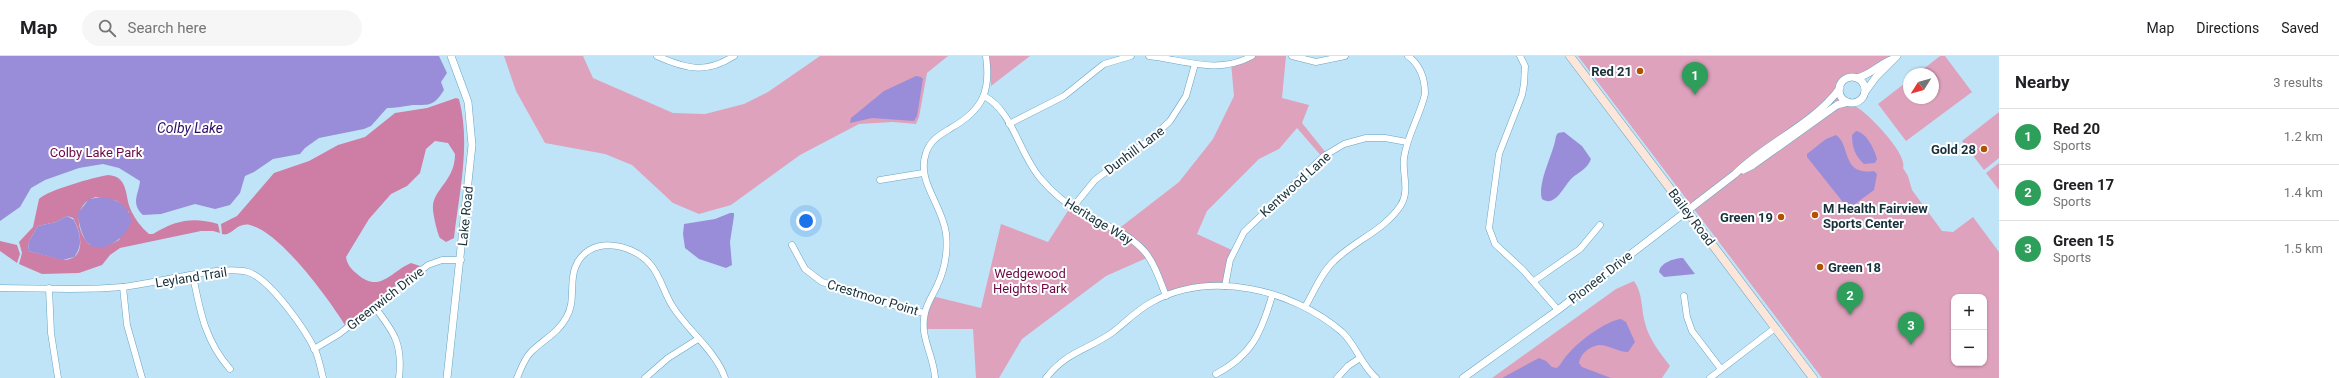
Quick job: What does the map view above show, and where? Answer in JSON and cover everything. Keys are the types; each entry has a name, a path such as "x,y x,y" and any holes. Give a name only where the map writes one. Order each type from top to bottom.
{"main road":[{"name":"Bailey Road","path":"1570,56 1813,378"}],"street":[{"name":"Lake Road","path":"447,378 461,260 472,137 466,96 452,56"},
{"path":"657,56 687,66 702,68 718,65 734,56"},
{"path":"1009,124 1064,96 1104,64 1131,56"},
{"path":"1149,56 1195,64 1219,66 1252,56"},
{"path":"1292,56 1316,62 1345,56"},
{"path":"1305,307 1321,277 1332,262 1348,248 1381,227 1401,205 1406,191 1404,160 1407,142 1425,94 1425,86 1420,71 1408,56"},
{"path":"1520,56 1525,66 1524,84 1522,95 1500,154 1489,228 1496,244 1534,281 1558,310"},
{"path":"1895,57 1859,101 1848,102 1842,97 1840,88 1846,78 1857,78 1867,75 1884,62 1895,57"},
{"path":"935,378 932,360 924,338 924,314 943,272 947,243 943,217 923,173 924,160 932,141 969,115 984,96 989,80 987,58"},
{"name":"Dunhill Lane","path":"1073,208 1095,180 1161,131 1170,121 1186,96 1195,64"},
{"path":"1857,78 1863,83 1865,92"},
{"name":"Pioneer Drive","path":"1463,378 1558,310 1735,174 1754,157 1821,110 1840,88"},
{"name":"Heritage Way","path":"984,96 996,103 1009,124 1033,170 1055,194 1073,208 1135,241 1149,257 1166,296"},
{"name":"Pioneer Drive","path":"1735,174 1753,165 1836,105 1848,102"},
{"name":"Kentwood Lane","path":"1225,286 1230,260 1244,232 1324,156 1344,144 1366,138 1385,138 1407,142"},
{"path":"880,180 923,173"},
{"path":"1534,281 1580,249 1600,225"},
{"path":"517,378 530,352 557,331 566,318 572,302 574,273 578,262 588,251 602,245 625,248 646,259 658,275 673,307 715,360 724,378"},
{"name":"Crestmoor Point","path":"792,245 805,269 822,282 924,314"},
{"name":"Greenwich Drive","path":"314,349 333,339 430,264 442,260 461,260"},
{"name":"Leyland Trail","path":"0,288 123,287 231,270 247,272 258,277 273,290 314,349 322,378"},
{"path":"194,276 204,328 215,350 230,369"},
{"path":"1046,378 1066,357 1105,337 1144,307 1166,296 1201,287 1225,286 1272,296 1305,307 1343,334 1376,378"},
{"path":"123,287 127,325 142,378"},
{"path":"49,288 51,338 58,378"},
{"path":"1216,374 1238,361 1250,349 1263,324 1272,296"},
{"path":"1684,296 1687,317 1692,331 1721,369"},
{"path":"374,306 392,329 398,343 400,358 399,378"},
{"path":"1710,378 1775,328"},
{"path":"645,378 668,358 698,339"},
{"path":"1337,378 1348,366 1360,358"}],"green space":[{"path":"504,56 583,56 593,78 673,113 705,114 744,104 768,92 820,56 948,56 927,73 919,117 916,124 893,122 859,124 800,155 731,205 699,214 673,203 632,165 605,154 545,143 516,91"},
{"path":"989,56 1030,56 991,86"},
{"name":"Wedgewood Heights Park","path":"1252,56 1286,56 1282,98 1309,105 1302,123 1327,154 1323,158 1297,128 1279,149 1259,159 1207,211 1197,234 1234,251 1225,286 1166,296 1149,257 1106,276 1022,339 999,378 976,378 973,329 923,329 932,296 981,308 1001,224 1048,242 1071,206 1117,230 1179,182 1213,139 1234,96 1231,63"},
{"name":"M Health Fairview Sports Center","path":"1578,56 1897,56 1855,77 1845,79 1840,88 1840,94 1845,100 1866,114 1895,146 1903,162 1903,168 1908,176 1912,190 1942,231 1953,232 1973,217 1999,252 1999,378 1822,378"},
{"path":"1940,56 1945,56 1972,92 1906,141 1878,104 1903,85 1903,104 1939,104 1939,68 1925,68"},
{"name":"Gold 28","path":"1999,112 1999,158 1984,170 1962,141"},
{"path":"1999,163 1999,190 1986,173"},
{"path":"1634,281 1639,291 1649,335 1670,366 1662,378 1492,378 1616,289"}],"shaded area":[{"path":"456,98 459,99 462,116 464,151 454,238 446,242 440,238 435,222 433,205 437,194 452,171 455,154 448,143 435,141 426,149 420,173 407,186 391,194 369,219 346,257 348,264 354,271 364,279 372,282 379,282 411,263 420,266 345,325 316,284 276,240 262,230 250,225 241,226 229,233 222,234 221,224 237,216 274,173 309,161 338,145 365,137 395,113 427,108"},
{"path":"108,175 114,176 122,182 125,187 128,203 132,212 138,222 149,234 153,234 161,229 177,223 193,220 218,224 220,233 213,231 201,231 120,248 110,255 102,265 79,273 42,274 19,264 22,253 19,242 33,227 39,199 44,195 61,188","holes":["96,197 117,201 129,212 119,240 111,244 90,245 81,232 79,225 80,211 83,205","67,216 73,218 80,236 77,254 72,258 65,260 28,251 29,241 38,226 56,222"]},
{"path":"0,241 17,245 20,254 17,263 0,251"}],"water":[{"name":"Colby Lake","path":"0,56 439,56 447,73 441,82 444,90 431,104 387,108 371,126 364,129 319,138 305,148 300,154 273,159 254,172 245,176 240,193 230,205 215,209 195,204 161,214 143,215 139,211 136,202 140,181 119,168 103,164 79,168 45,180 31,188 20,207 0,221"},
{"path":"916,76 923,79 917,116 914,121 872,118 850,123 851,118 884,91"},
{"path":"1856,131 1864,135 1870,142 1877,159 1875,163 1864,164 1856,154 1853,147 1852,135"},
{"path":"1564,132 1582,146 1591,159 1587,166 1571,179 1559,195 1551,201 1547,201 1542,199 1542,184 1556,136 1558,133"},
{"path":"1836,135 1844,146 1848,159 1856,169 1874,171 1877,174 1874,190 1851,207 1846,206 1807,157 1807,154 1826,139"},
{"path":"102,197 122,204 130,216 131,222 129,227 116,242 98,248 89,244 86,240 80,226 78,213 89,199"},
{"path":"730,213 734,213 730,242 732,265 726,268 699,259 685,248 683,234 684,224 715,219"},
{"path":"67,216 74,220 80,239 79,248 74,257 63,260 28,251 29,241 38,226 56,222"},
{"path":"1683,258 1695,274 1664,277 1659,272 1662,266 1668,262"},
{"path":"1621,319 1626,322 1635,342 1628,352 1599,345 1589,349 1583,354 1579,363 1582,367 1611,378 1502,378 1539,358 1546,361 1552,367 1557,368 1573,348 1586,337 1608,323"}],"place":[{"name":"Red 21","path":"1640,71"},
{"name":"Red 20","path":"1695,95"},
{"name":"Gold 28","path":"1984,149"},
{"name":"M Health Fairview Sports Center","path":"1815,215"},
{"name":"Green 19","path":"1781,217"},
{"name":"Green 18","path":"1820,267"},
{"name":"Green 17","path":"1850,315"},
{"name":"Green 15","path":"1911,345"}],"park label":[{"name":"Colby Lake Park","path":"96,152"}]}
